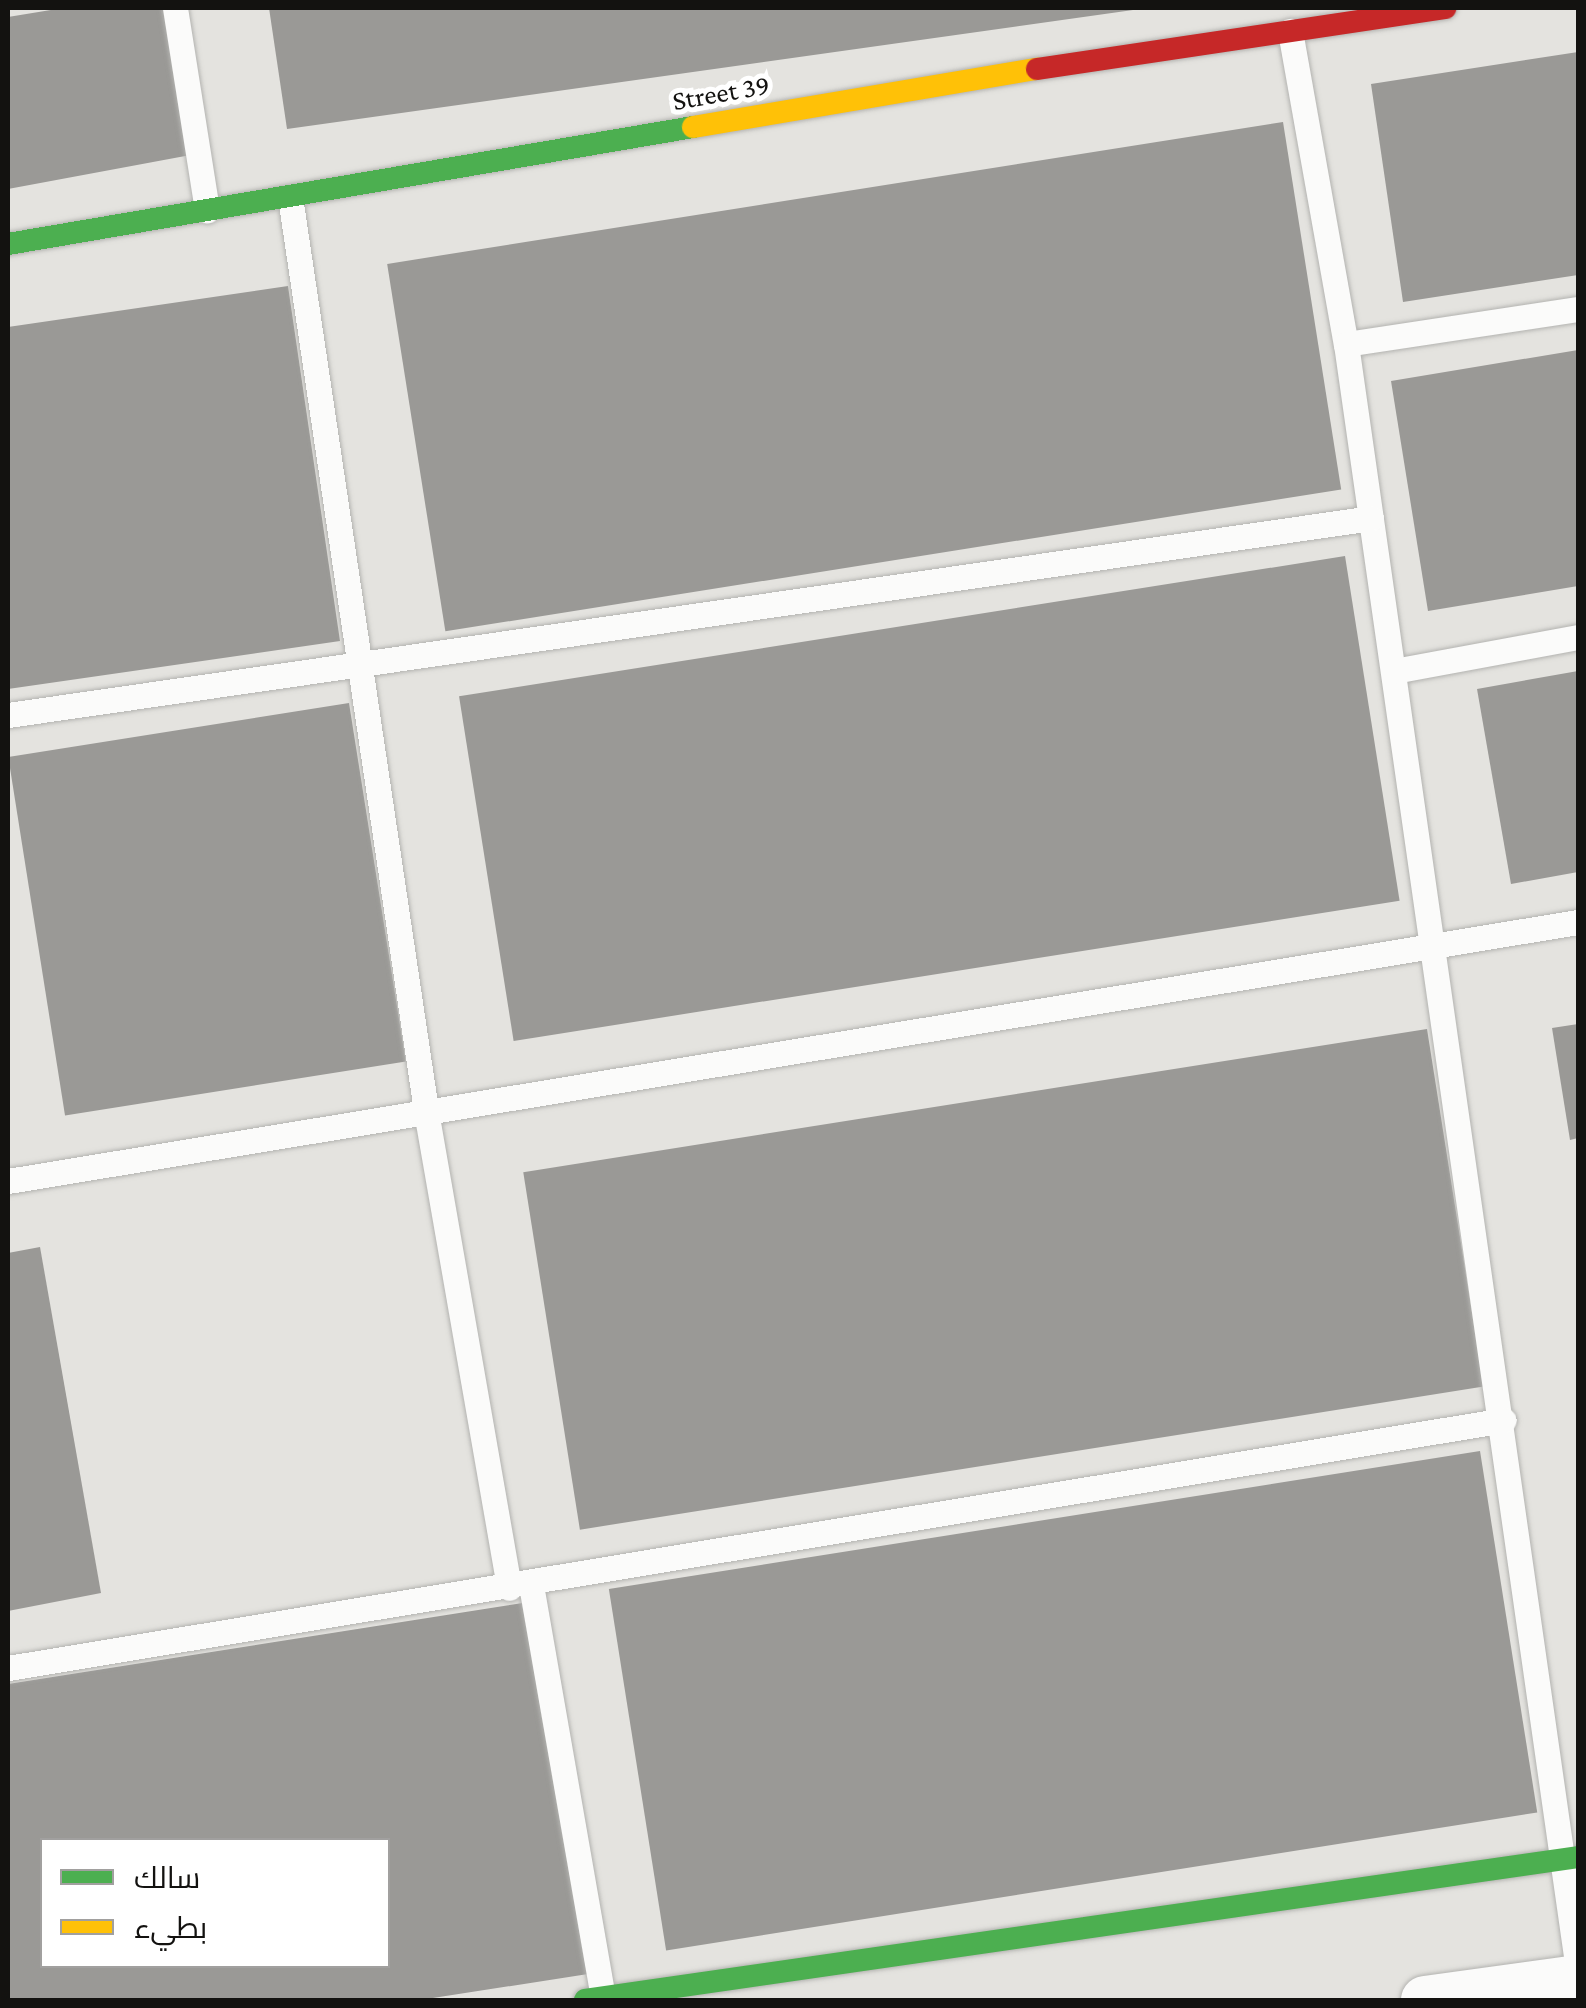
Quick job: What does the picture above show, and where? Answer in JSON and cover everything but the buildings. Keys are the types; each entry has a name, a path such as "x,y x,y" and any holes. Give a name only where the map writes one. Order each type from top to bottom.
{"street":[{"name":"Street 39","path":"8,244 290,197 1194,33 1290,31 1445,8"},
{"path":"594,1999 1571,1859"},
{"path":"1425,2000 1578,1979"}],"lane":[{"path":"175,8 206,210"},
{"path":"1290,31 1346,344 1571,1859 1578,1970"},
{"path":"290,197 364,658 427,1116 520,1586 594,1999"},
{"path":"1346,344 1578,309"},
{"path":"8,715 364,658 1370,518"},
{"path":"1394,670 1578,637"},
{"path":"8,1181 427,1116 1578,922"},
{"path":"8,1668 1504,1420"}],"traffic: fast":[{"path":"8,244 693,127"},
{"path":"585,2000 1578,1857"}],"traffic: slow":[{"path":"693,127 1037,69"}],"traffic: jam":[{"path":"1037,69 1445,8"}]}
